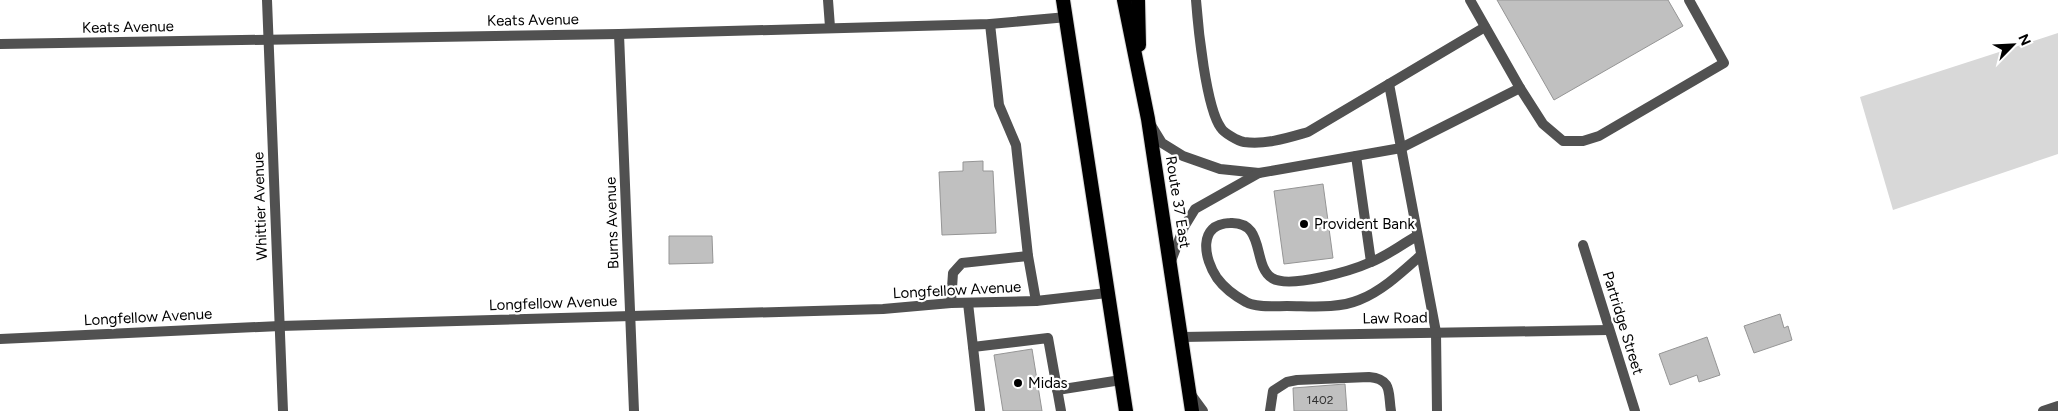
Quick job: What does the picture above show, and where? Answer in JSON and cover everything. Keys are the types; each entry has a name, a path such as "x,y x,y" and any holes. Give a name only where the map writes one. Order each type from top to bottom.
{"highway":[{"path":"1063,0 1126,411"},
{"name":"Route 37 East","path":"1124,0 1148,119 1171,261 1192,411"},
{"path":"1138,0 1140,83"}],"street":[{"name":"Whittier Avenue","path":"267,0 283,411"},
{"path":"828,0 830,27"},
{"path":"1196,0 1211,103 1221,129 1242,142 1276,141 1308,132 1485,27"},
{"path":"1470,0 1520,88 1543,124 1563,141 1583,141 1599,136 1724,63 1689,0"},
{"name":"Keats Avenue","path":"0,44 619,34 990,24 1067,17"},
{"path":"990,24 999,105 1016,145 1028,256 1036,301"},
{"name":"Burns Avenue","path":"619,34 634,411"},
{"path":"1389,84 1420,256 1436,332 1437,411"},
{"path":"1148,119 1162,143 1183,156 1220,169 1259,173 1401,148 1520,88"},
{"path":"1356,156 1371,262"},
{"path":"1171,261 1184,227 1195,209 1259,173"},
{"path":"1417,236 1371,262 1324,277 1281,283 1269,277 1262,263 1255,236 1244,225 1231,222 1218,225 1210,232 1206,241 1207,258 1217,278 1232,294 1250,304 1277,306 1337,305 1359,300 1389,283 1420,256"},
{"name":"Partridge Street","path":"1583,245 1608,330 1635,411"},
{"path":"951,303 953,273 962,263 1028,256"},
{"name":"Longfellow Avenue","path":"0,339 280,326 882,309 951,303 1036,301 1107,293"},
{"path":"968,303 980,410"},
{"name":"Law Road","path":"1182,337 1608,330"},
{"path":"973,347 1048,338 1061,411"},
{"path":"1270,411 1273,391 1287,382 1369,377 1376,378 1386,385 1389,390 1391,411"},
{"path":"1058,390 1120,380"},
{"path":"1190,392 1203,411"},
{"path":"2043,411 2058,406"}],"shaded area":[{"path":"2058,33 2058,154 1893,210 1860,97"}],"building":[{"path":"1497,0 1668,0 1683,26 1554,100"},
{"path":"983,161 983,171 993,171 996,233 942,235 939,172 963,171 963,162"},
{"name":"Provident Bank","path":"1323,184 1333,258 1284,264 1274,191"},
{"path":"669,236 712,236 713,263 669,264"},
{"path":"1780,314 1784,328 1788,326 1792,340 1754,353 1744,326"},
{"path":"1707,337 1720,375 1699,382 1697,375 1670,385 1659,354"},
{"name":"Midas","path":"1032,349 1042,411 1003,411 994,355"},
{"path":"1345,384 1347,411 1294,411 1293,388"}],"place":[{"name":"Provident Bank","path":"1304,224"},
{"name":"Midas","path":"1018,383"}]}
